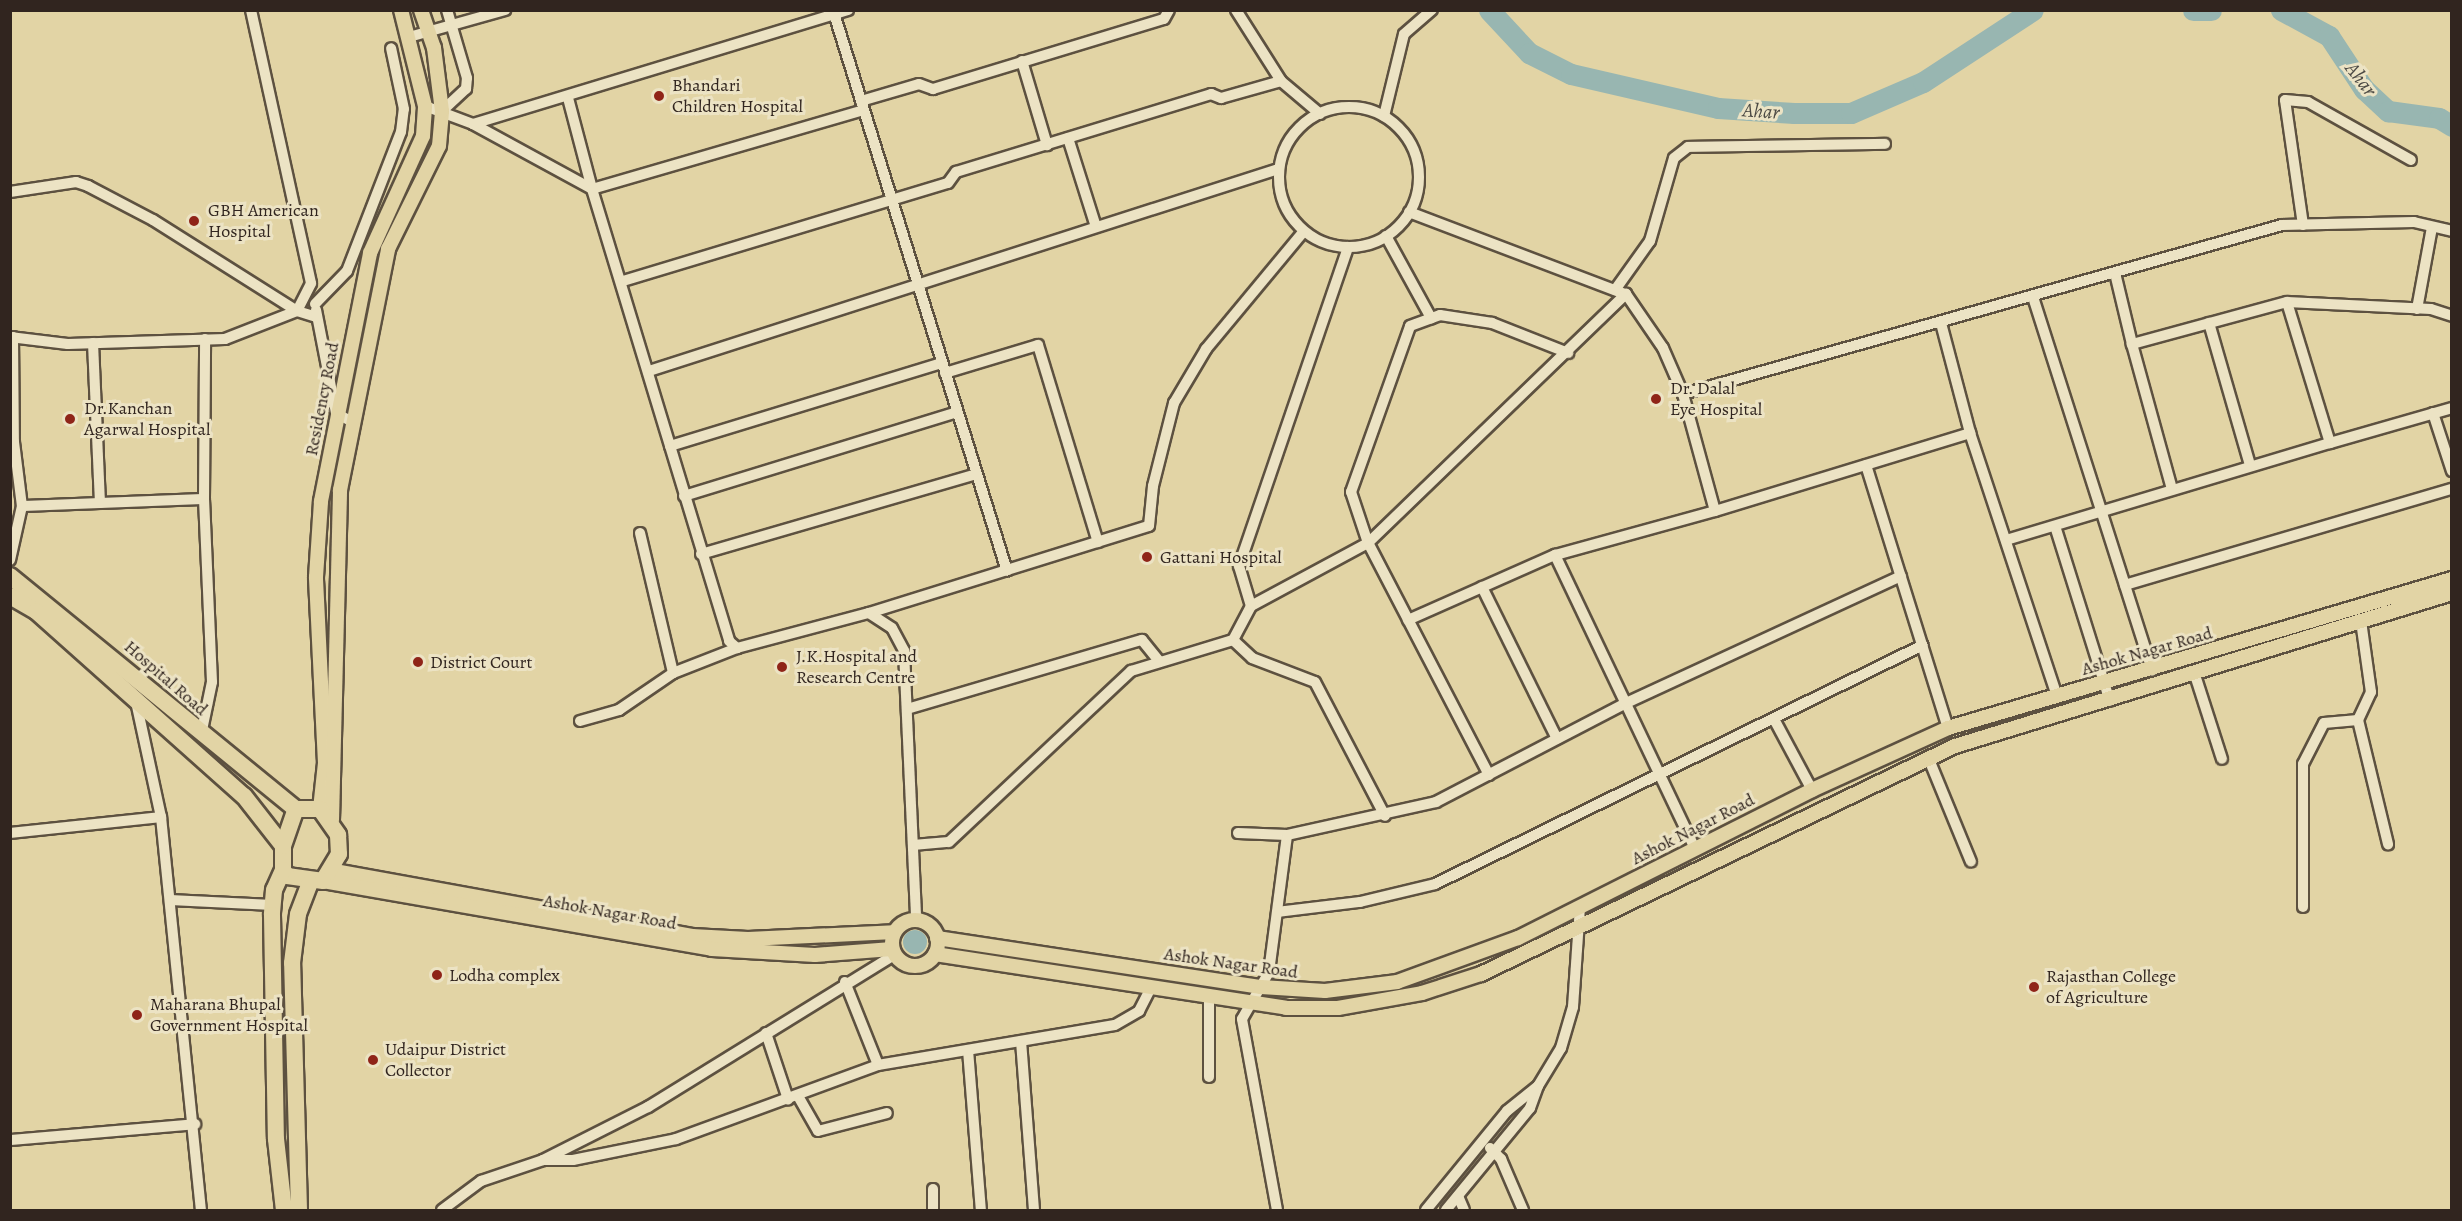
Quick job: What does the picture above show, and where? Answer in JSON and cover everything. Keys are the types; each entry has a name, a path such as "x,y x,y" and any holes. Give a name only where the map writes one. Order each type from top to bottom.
{"highway":[{"name":"Hospital Road","path":"10,576 201,735 296,809"},
{"path":"10,596 36,611 137,706 244,796 283,846"},
{"path":"284,1210 276,1139 273,905 283,870 283,846 296,809 326,815 339,854 298,914 292,963 299,1210"},
{"path":"283,870 287,876 321,878"}],"main road":[{"name":"Residency Road","path":"326,815 316,577 336,412 370,253 423,136 425,106 401,10"},
{"path":"326,815 340,490 388,249 439,146 442,111 428,32 421,10"},
{"name":"Ashok Nagar Road","path":"937,938 1262,987 1325,991 1397,982 1478,957 1694,847 1948,728 2152,670 2451,579"},
{"path":"894,932 893,952 915,966 935,954 1209,998 1321,1010 1422,993 1481,974 1928,757 2451,593"},
{"path":"321,878 692,936 748,939 894,932 916,920 927,923 937,938 935,954"},
{"name":"Ashok Nagar Road","path":"321,878 712,949 815,955 893,952"}],"street":[{"path":"251,10 311,283 336,412 354,423"},
{"path":"442,111 466,89 447,10"},
{"path":"409,37 505,10"},
{"path":"473,124 568,98 848,10"},
{"path":"425,106 473,124 592,189 862,105 919,84 933,89 1164,19 1169,10"},
{"path":"1236,10 1281,81 1320,114"},
{"path":"1384,116 1404,34 1432,10"},
{"path":"834,13 1007,571"},
{"path":"315,304 347,271 401,132 404,109 391,48"},
{"path":"1023,61 1047,145"},
{"path":"623,281 948,183 956,172 1211,94 1221,98 1281,81"},
{"path":"568,98 592,189 623,281 723,631 737,648"},
{"path":"2303,225 2285,100 2308,102 2411,160"},
{"path":"1345,107 1384,116 1403,132 1417,157 1420,181 1409,212 1386,236 1348,248 1329,246 1303,232 1287,213 1278,169 1291,136 1320,114 1345,107"},
{"path":"1068,138 1096,227"},
{"path":"913,845 949,842 1131,671 1233,640 1251,606 1368,543 1568,353 1621,292 1650,241 1674,158 1688,147 1885,144"},
{"path":"649,371 1278,169"},
{"path":"10,192 76,182 88,186 153,220 297,311 317,317"},
{"path":"1409,212 1621,292 1663,348 1683,394 1715,511"},
{"path":"1683,394 2282,225 2432,227 2451,231"},
{"path":"2417,309 2432,227"},
{"path":"580,721 619,710 673,673 737,648 868,614 1149,526 1153,486 1174,403 1206,349 1303,232"},
{"path":"1386,236 1431,318"},
{"path":"1251,606 1239,566 1348,248"},
{"path":"2115,273 2172,489"},
{"path":"10,560 22,506 14,442 12,337 93,343 225,339 297,311 311,283"},
{"path":"2033,297 2152,670"},
{"path":"2132,344 2287,303 2417,309 2451,316"},
{"path":"2287,303 2330,443"},
{"path":"1489,775 1368,543 1351,492 1410,326 1431,318 1492,323 1568,353"},
{"path":"1941,323 1971,433 2057,696"},
{"path":"2209,323 2250,465"},
{"path":"201,735 212,682 204,499 205,339"},
{"path":"93,343 100,503"},
{"path":"670,446 944,368 1038,345 1098,542"},
{"path":"2006,540 2250,465 2451,408"},
{"path":"684,496 957,412"},
{"path":"2433,413 2451,471"},
{"path":"1408,620 1554,555 1715,511 1971,433"},
{"path":"1866,465 1948,728"},
{"path":"701,554 977,474"},
{"path":"2125,585 2451,489"},
{"path":"22,506 204,499"},
{"path":"2055,526 2110,700"},
{"path":"640,532 673,673"},
{"path":"1554,555 1658,777 1694,847"},
{"path":"1238,833 1287,835 1385,816 1436,802 1624,704 1901,576"},
{"path":"1482,587 1557,739"},
{"path":"868,614 892,628 904,651 916,920"},
{"path":"2361,621 2371,692 2358,720 2388,844"},
{"path":"907,709 1142,640 1160,662"},
{"path":"1233,640 1252,658 1315,682 1385,816"},
{"path":"1277,912 1360,902 1435,884 1658,777 1923,645"},
{"path":"2194,675 2222,759"},
{"path":"137,706 161,817 195,1124 201,1210"},
{"path":"1774,719 1812,790"},
{"path":"2303,907 2303,764 2324,723 2358,720"},
{"path":"1928,757 1971,862"},
{"path":"10,832 161,817"},
{"path":"1277,1210 1242,1023 1269,972 1287,835"},
{"path":"170,900 273,905"},
{"path":"1446,1210 1530,1108 1538,1086 1570,1024 1580,907"},
{"path":"442,1210 481,1181 543,1160 648,1107 893,952"},
{"path":"845,982 878,1065"},
{"path":"543,1160 657,1144 878,1065 1127,1021 1150,989"},
{"path":"1209,998 1209,1077"},
{"path":"766,1033 793,1097 818,1131 887,1113"},
{"path":"1021,1041 1034,1210"},
{"path":"968,1050 981,1210"},
{"path":"1426,1210 1482,1143 1538,1086"},
{"path":"10,1140 195,1124"},
{"path":"1482,1143 1494,1152 1523,1210"},
{"path":"933,1189 933,1210"},
{"path":"1458,1196 1464,1210"}],"water":[{"path":"915,930 924,933 927,942 924,951 915,954 906,951 903,942 906,933"}],"waterway":[{"name":"Ahar","path":"1489,10 1529,53 1571,74 1718,108 1794,113 1851,113 1923,82 2033,10"},
{"name":"Ahar","path":"2193,10 2211,10"},
{"name":"Ahar","path":"2281,10 2329,36 2364,89 2388,111 2439,118 2452,126"}],"place":[{"name":"Bhandari Children Hospital","path":"659,96"},
{"name":"GBH American Hospital","path":"194,221"},
{"name":"Dr. Dalal Eye Hospital","path":"1656,399"},
{"name":"Dr.Kanchan Agarwal Hospital","path":"70,419"},
{"name":"Gattani Hospital","path":"1147,557"},
{"name":"District Court","path":"418,662"},
{"name":"J.K.Hospital and Research Centre","path":"782,667"},
{"name":"Lodha complex","path":"437,975"},
{"name":"Rajasthan College of Agriculture","path":"2034,987"},
{"name":"Maharana Bhupal Government Hospital","path":"137,1015"},
{"name":"Udaipur District Collector","path":"373,1060"}]}
